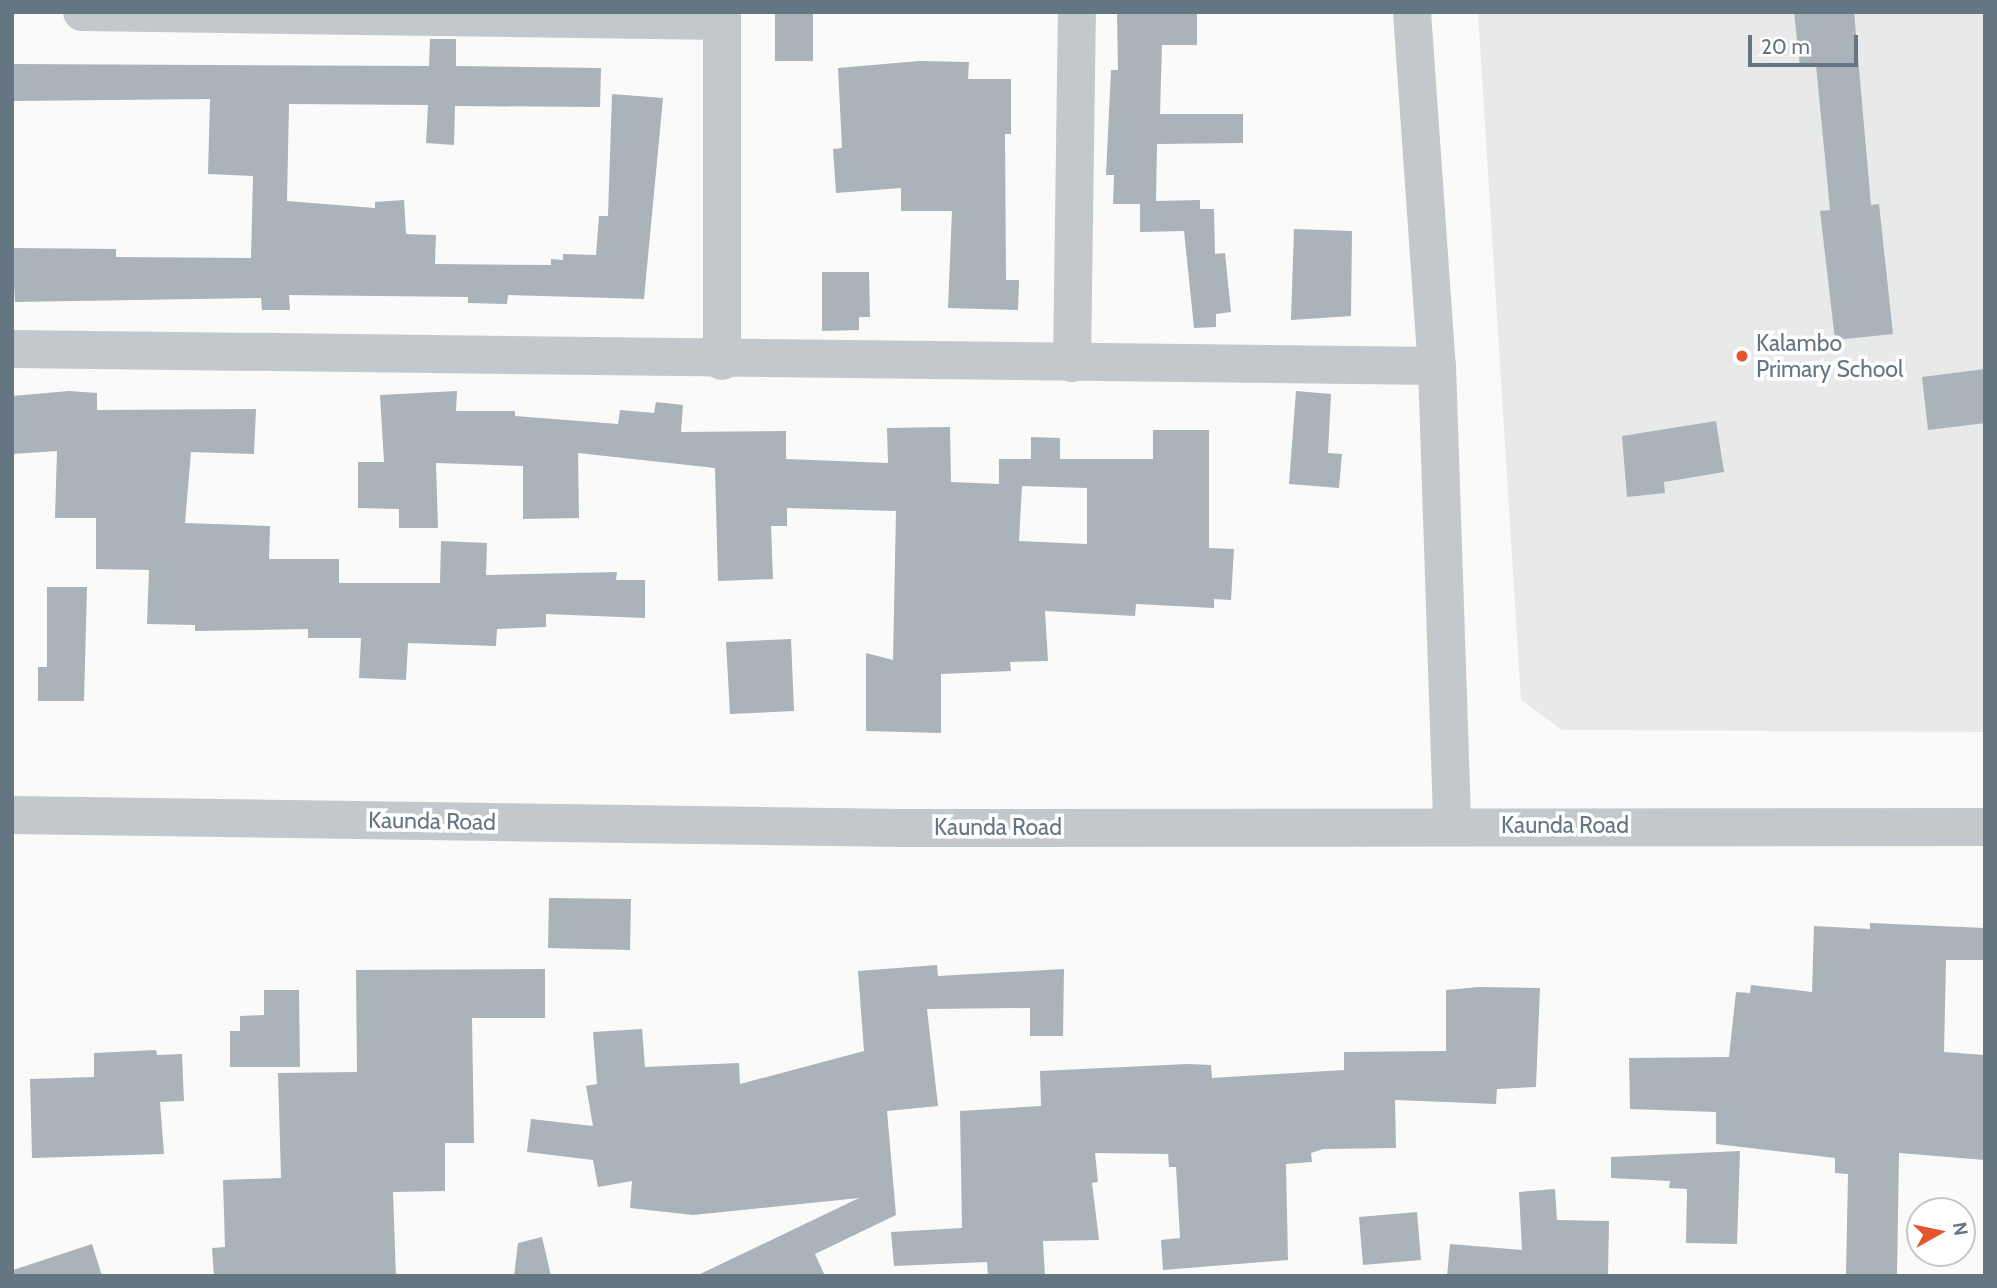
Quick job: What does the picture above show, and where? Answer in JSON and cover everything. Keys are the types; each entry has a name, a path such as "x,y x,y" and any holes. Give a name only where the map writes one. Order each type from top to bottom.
{"street":[{"path":"82,12 722,16 722,361"},
{"path":"1072,363 1077,12"},
{"path":"1412,12 1437,366 1451,824"},
{"path":"12,349 722,361 1437,366"},
{"name":"Kaunda Road","path":"12,815 902,828 1451,824 1985,827"}],"shaded area":[{"name":"Kalambo Primary School","path":"1478,12 1985,12 1985,732 1562,730 1521,700"}],"building":[{"path":"775,12 813,12 813,61 775,61"},
{"path":"1117,12 1197,12 1197,45 1162,45 1160,114 1243,114 1243,143 1157,144 1156,201 1200,200 1200,209 1214,209 1215,254 1225,253 1231,312 1216,314 1216,327 1194,328 1184,231 1140,232 1140,204 1113,204 1114,175 1106,175 1111,70 1118,70"},
{"path":"1794,12 1854,12 1871,205 1879,204 1893,334 1835,340 1820,211 1830,210 1816,65 1800,67"},
{"path":"430,39 456,39 456,66 601,68 600,107 455,106 454,145 426,143 428,105 289,104 287,201 375,208 375,202 404,200 406,234 436,235 435,264 551,265 551,259 563,260 563,254 596,255 599,216 608,216 612,94 663,98 644,299 508,295 507,304 468,303 468,297 289,295 290,310 262,310 261,298 15,302 12,248 116,249 116,257 251,258 253,176 208,174 210,99 12,101 12,64 429,66"},
{"path":"919,61 969,62 968,79 1011,79 1011,134 1005,134 1006,280 1019,280 1018,310 948,308 952,211 901,211 901,188 836,193 833,149 842,148 838,68"},
{"path":"1294,229 1352,231 1351,316 1291,320"},
{"path":"822,272 869,272 870,317 859,317 859,330 822,331"},
{"path":"1985,369 1985,423 1928,430 1922,377"},
{"path":"69,391 97,393 97,410 256,409 254,454 191,452 185,523 270,526 269,559 339,559 339,583 440,583 441,541 487,543 486,575 617,572 616,580 645,580 645,618 546,614 546,627 497,629 496,646 408,643 406,680 359,678 361,638 308,638 308,629 195,631 195,625 147,624 149,570 96,569 96,518 55,518 57,451 12,454 12,396"},
{"path":"457,391 456,411 515,411 515,416 618,424 620,410 654,413 656,402 683,405 681,432 786,431 786,459 888,463 887,428 950,427 951,482 999,484 999,459 1031,459 1031,437 1060,438 1060,459 1153,459 1153,430 1209,430 1209,548 1234,549 1231,600 1214,599 1214,608 1136,604 1135,616 1045,611 1048,661 1010,662 1011,671 941,674 941,733 866,731 866,653 893,660 896,511 787,508 787,526 771,526 773,579 718,581 715,468 578,453 579,518 523,519 523,466 436,463 438,528 399,528 399,509 358,508 358,462 384,462 380,395","holes":["1022,486 1087,488 1087,544 1019,541"]},
{"path":"1296,391 1331,394 1328,453 1342,454 1339,488 1289,484"},
{"path":"1716,421 1724,472 1664,482 1665,493 1627,497 1622,436"},
{"path":"47,587 87,587 84,701 38,701 38,667 47,667"},
{"path":"791,639 794,711 730,714 726,642"},
{"path":"549,898 631,899 630,950 548,948"},
{"path":"1870,923 1985,928 1985,960 1946,960 1944,1052 1985,1055 1985,1160 1899,1153 1897,1276 1846,1276 1848,1174 1835,1173 1835,1158 1716,1144 1716,1112 1630,1109 1629,1058 1729,1057 1736,992 1750,993 1751,985 1812,992 1814,926 1870,929"},
{"path":"937,965 938,976 1064,969 1063,1036 1030,1036 1030,1008 927,1009 938,1106 887,1111 896,1215 815,1254 825,1276 696,1276 859,1198 693,1215 630,1208 632,1181 598,1187 593,1160 527,1152 531,1119 593,1126 586,1086 597,1084 593,1032 642,1029 645,1067 739,1063 740,1084 864,1051 858,971"},
{"path":"545,969 545,1018 472,1018 474,1143 445,1143 445,1191 393,1192 396,1276 214,1276 212,1248 225,1247 223,1180 281,1178 278,1073 357,1072 356,970"},
{"path":"1479,987 1540,988 1536,1087 1497,1089 1496,1104 1395,1100 1396,1148 1323,1149 1311,1153 1312,1162 1286,1164 1288,1260 1163,1270 1161,1240 1180,1238 1176,1167 1169,1167 1168,1154 1095,1153 1098,1182 1092,1183 1099,1240 1043,1241 1045,1276 988,1276 987,1262 894,1266 891,1232 962,1228 960,1111 1041,1106 1040,1071 1187,1064 1211,1065 1212,1078 1344,1070 1344,1052 1446,1051 1446,990"},
{"path":"264,990 299,990 300,1067 230,1067 230,1031 240,1031 240,1016 264,1015"},
{"path":"156,1050 157,1055 182,1054 184,1101 160,1102 164,1154 32,1158 30,1079 94,1077 94,1053"},
{"path":"1740,1151 1737,1244 1686,1243 1687,1189 1669,1188 1670,1181 1611,1178 1611,1157"},
{"path":"1555,1189 1557,1220 1609,1221 1608,1276 1447,1276 1450,1244 1522,1250 1519,1192"},
{"path":"1417,1212 1421,1260 1363,1265 1359,1217"},
{"path":"542,1237 551,1276 514,1276 518,1243"},
{"path":"92,1244 102,1276 14,1276 13,1270"}],"place":[{"name":"Kalambo Primary School","path":"1742,356"}]}
